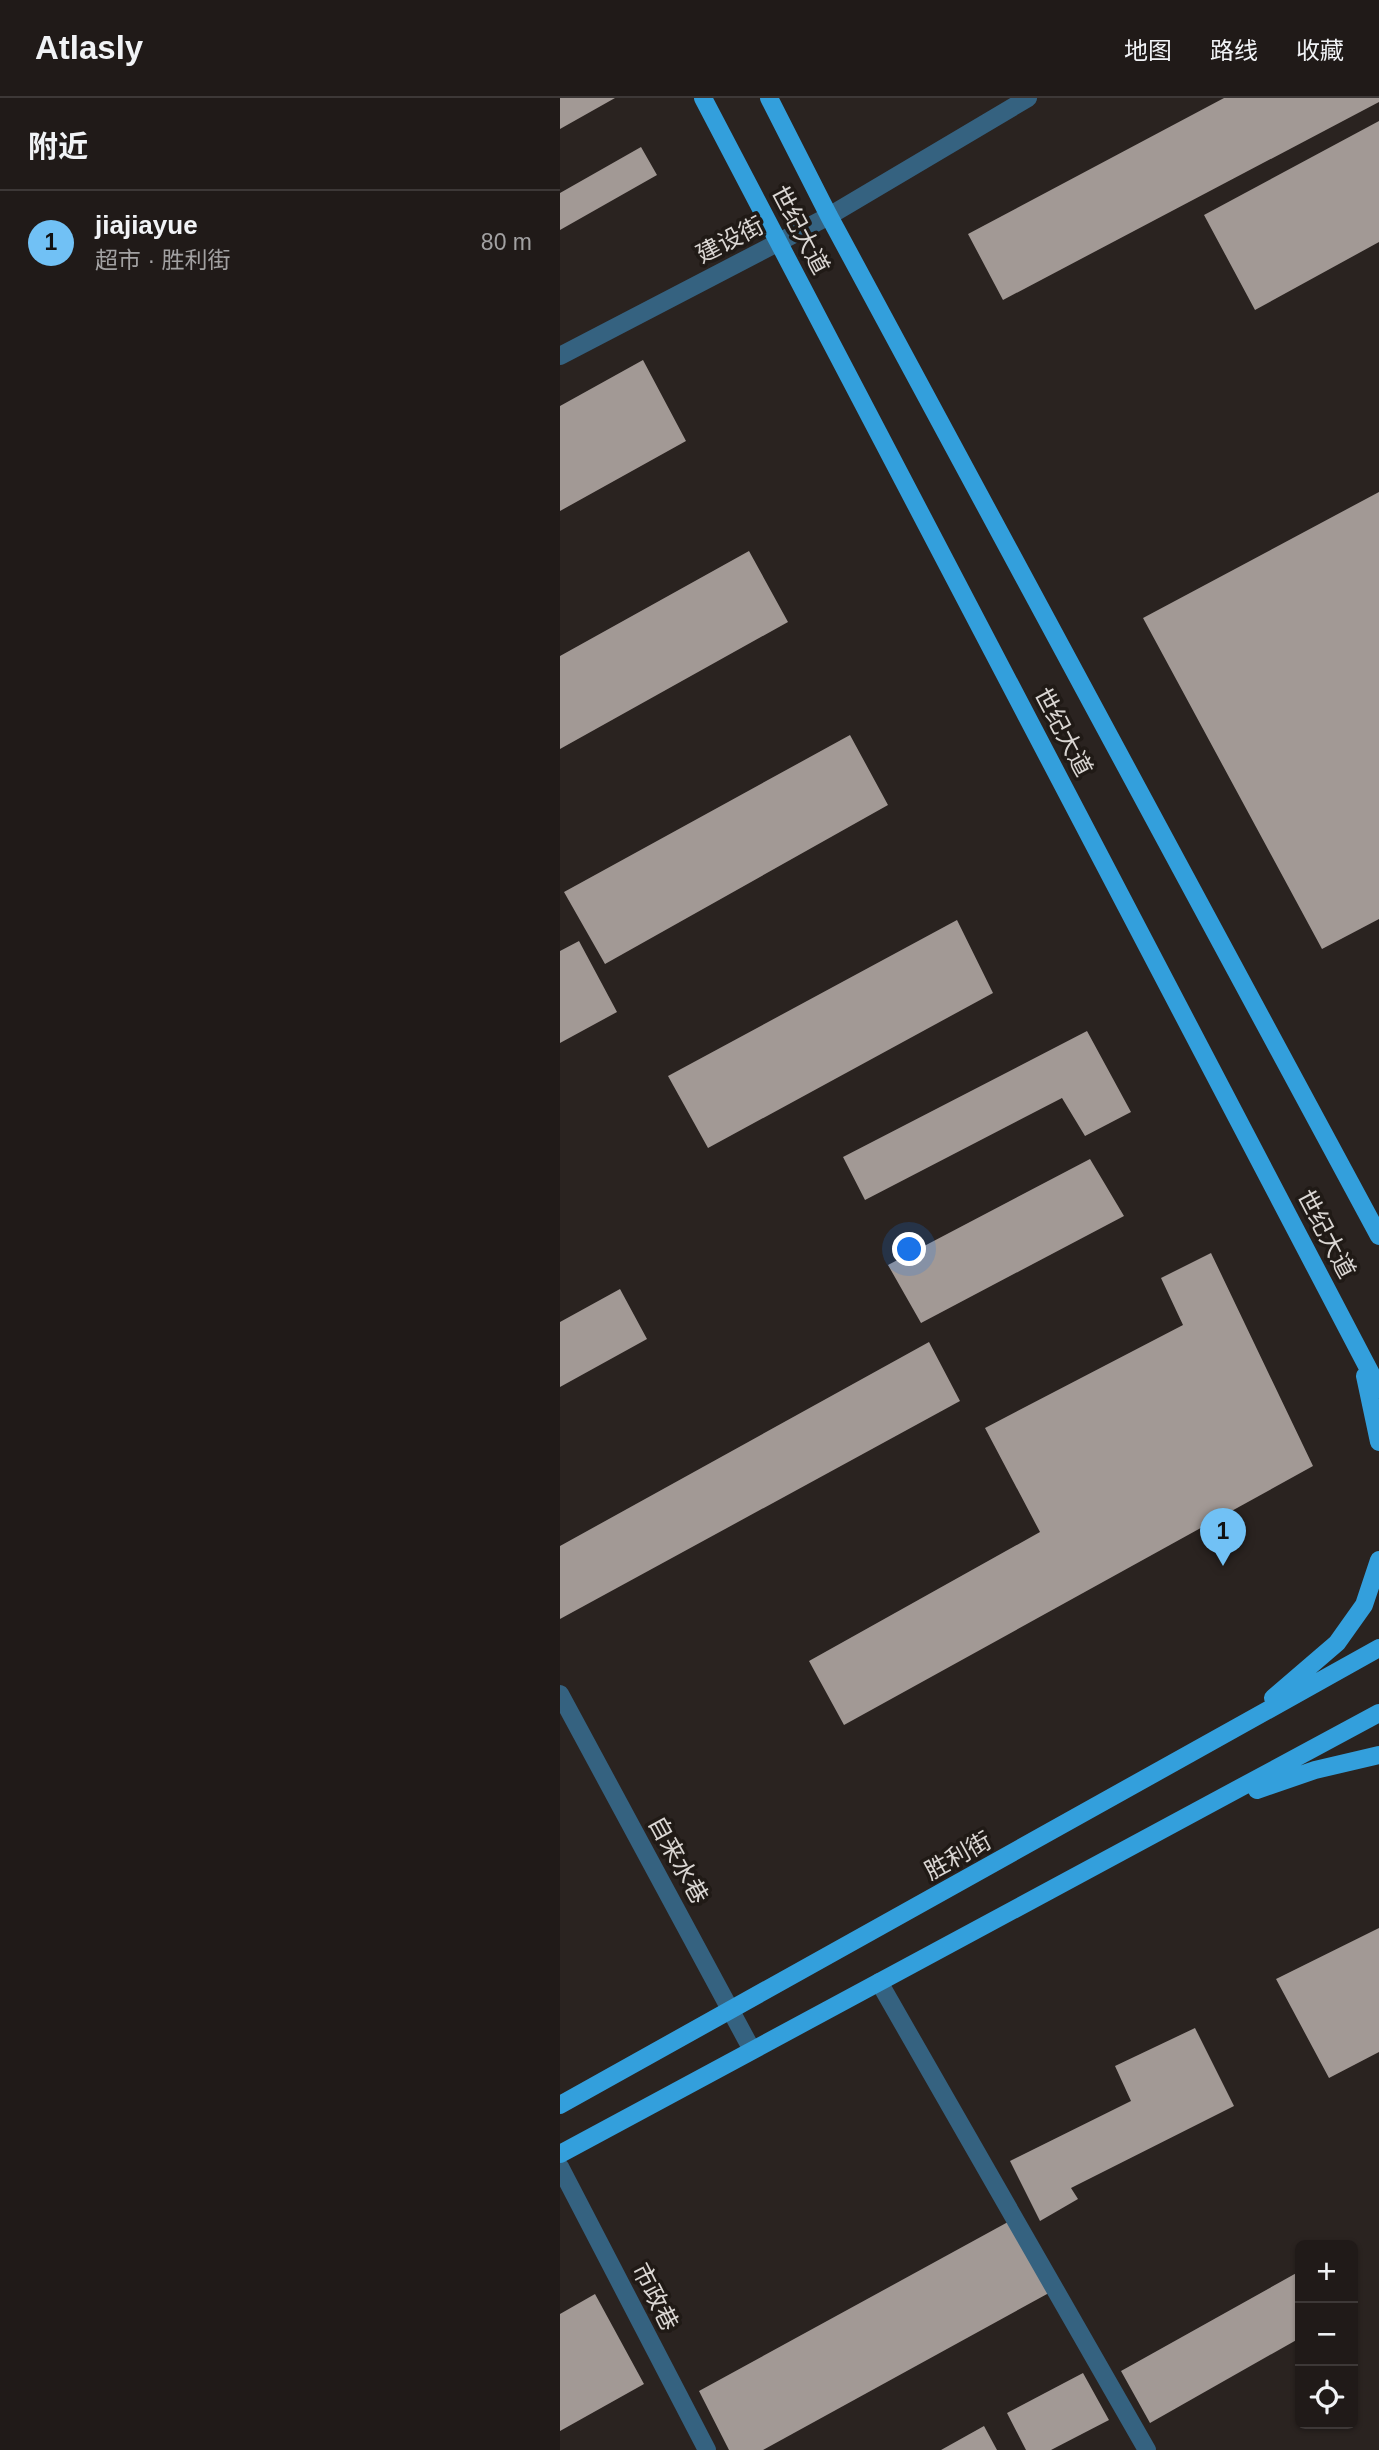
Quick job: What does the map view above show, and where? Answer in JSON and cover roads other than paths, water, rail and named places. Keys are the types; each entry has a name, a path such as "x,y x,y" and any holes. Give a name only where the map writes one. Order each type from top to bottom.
{"main road":[{"name":"世纪大道","path":"703,98 1379,1389"},
{"name":"世纪大道","path":"769,98 829,216 1379,1236"},
{"path":"1360,1352 1379,1442"},
{"path":"1187,1756 1282,1692 1337,1643 1364,1605 1379,1560"},
{"name":"胜利街","path":"560,2105 1379,1648"},
{"path":"560,2154 1379,1713"},
{"path":"1213,1804 1315,1770 1379,1755"}],"street":[{"name":"建设街","path":"560,356 829,216 1028,98"},
{"name":"自来水巷","path":"560,1694 752,2050"},
{"path":"879,1982 1147,2450"},
{"name":"市政巷","path":"560,2167 707,2450"}],"place":[{"name":"jiajiayue","path":"1223,1566"}]}
